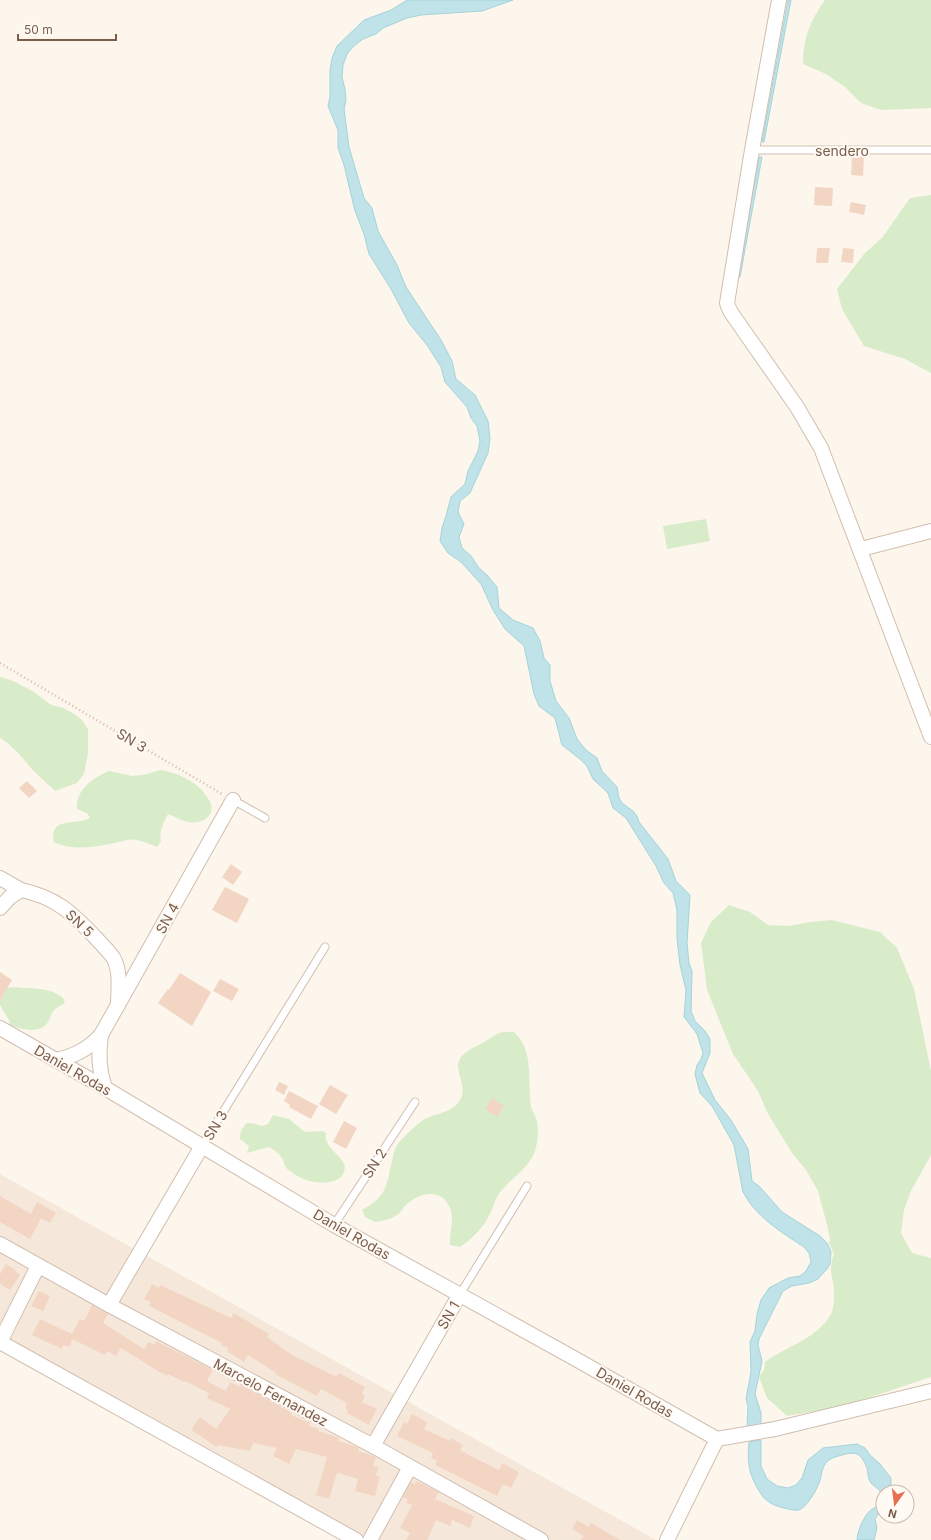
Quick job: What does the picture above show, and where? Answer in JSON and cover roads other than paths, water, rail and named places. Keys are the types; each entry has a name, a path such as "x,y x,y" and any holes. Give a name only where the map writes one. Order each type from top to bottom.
{"street":[{"path":"779,0 752,150 727,303 730,311 797,407 821,448 861,549 931,736"},
{"path":"861,549 931,531"},
{"name":"SN 4","path":"56,1060 80,1053 92,1045 101,1035 233,800"},
{"name":"SN 5","path":"0,878 21,890 38,894 52,900 66,909 106,949 114,959 118,970 118,1005"},
{"path":"0,908 21,890"},
{"name":"Daniel Rodas","path":"0,1028 105,1088 334,1224 712,1437"},
{"name":"SN 4","path":"101,1035 99,1048 101,1075 105,1088"},
{"name":"SN 3","path":"109,1305 202,1146"},
{"name":"Marcelo Fernandez","path":"0,1244 109,1305 373,1446 541,1540"},
{"path":"38,1266 0,1342 356,1540"},
{"name":"SN 1","path":"373,1446 460,1294"},
{"path":"667,1540 712,1437 737,1436 775,1429 931,1390"},
{"path":"370,1540 410,1467"}],"lane":[{"name":"sendero","path":"752,150 931,150"},
{"path":"233,800 265,818"},
{"name":"SN 3","path":"202,1146 325,947"},
{"name":"SN 2","path":"334,1224 415,1102"},
{"name":"SN 1","path":"460,1294 527,1186"}],"water":[{"path":"407,0 513,0 482,11 421,15 407,18 383,28 376,34 363,39 347,54 343,65 342,77 346,100 344,109 349,147 364,198 372,208 378,231 397,265 406,287 441,340 452,361 456,379 475,395 488,421 490,439 488,453 470,493 460,501 458,512 464,524 459,537 462,548 471,556 479,568 497,587 499,608 513,620 533,628 540,641 544,658 550,665 550,681 556,701 569,718 577,739 586,750 597,758 602,771 617,787 619,798 622,803 637,816 639,822 668,859 676,881 690,895 687,943 689,963 692,971 691,1011 695,1021 705,1031 710,1039 710,1053 702,1073 715,1100 731,1120 748,1149 752,1181 760,1187 782,1212 820,1236 827,1243 831,1252 830,1264 818,1279 809,1283 792,1286 783,1291 759,1339 758,1345 762,1361 755,1394 761,1413 761,1425 747,1428 748,1406 746,1399 751,1372 750,1342 755,1331 757,1314 761,1300 769,1288 788,1278 800,1276 806,1271 811,1262 809,1253 804,1247 770,1223 748,1201 743,1192 734,1145 712,1106 700,1093 695,1074 697,1065 703,1053 697,1034 684,1017 686,990 680,965 677,939 677,910 673,893 664,883 656,866 626,818 613,808 608,793 593,779 587,766 562,745 555,718 539,706 534,694 524,646 505,629 493,610 481,584 461,562 448,553 440,541 442,528 451,497 465,484 468,471 478,451 480,441 477,426 471,418 467,407 445,382 441,367 427,345 409,323 391,289 369,254 364,234 355,211 344,165 338,148 338,130 328,106 330,97 330,71 332,58 337,46 364,20 391,10"},
{"path":"788,0 791,0 764,142 762,142"},
{"path":"759,157 762,157 740,277 738,277"},
{"path":"761,1440 761,1466 767,1479 777,1486 788,1488 796,1485 802,1478 808,1460 823,1448 857,1444 865,1448 880,1464 891,1478 891,1484 875,1484 875,1487 870,1481 863,1459 858,1454 851,1453 837,1456 829,1460 824,1465 818,1486 808,1502 802,1508 799,1510 791,1510 777,1506 763,1497 751,1475 748,1457 749,1442"},
{"path":"875,1507 875,1524 877,1528 874,1540 857,1540 861,1524 868,1512"}]}
